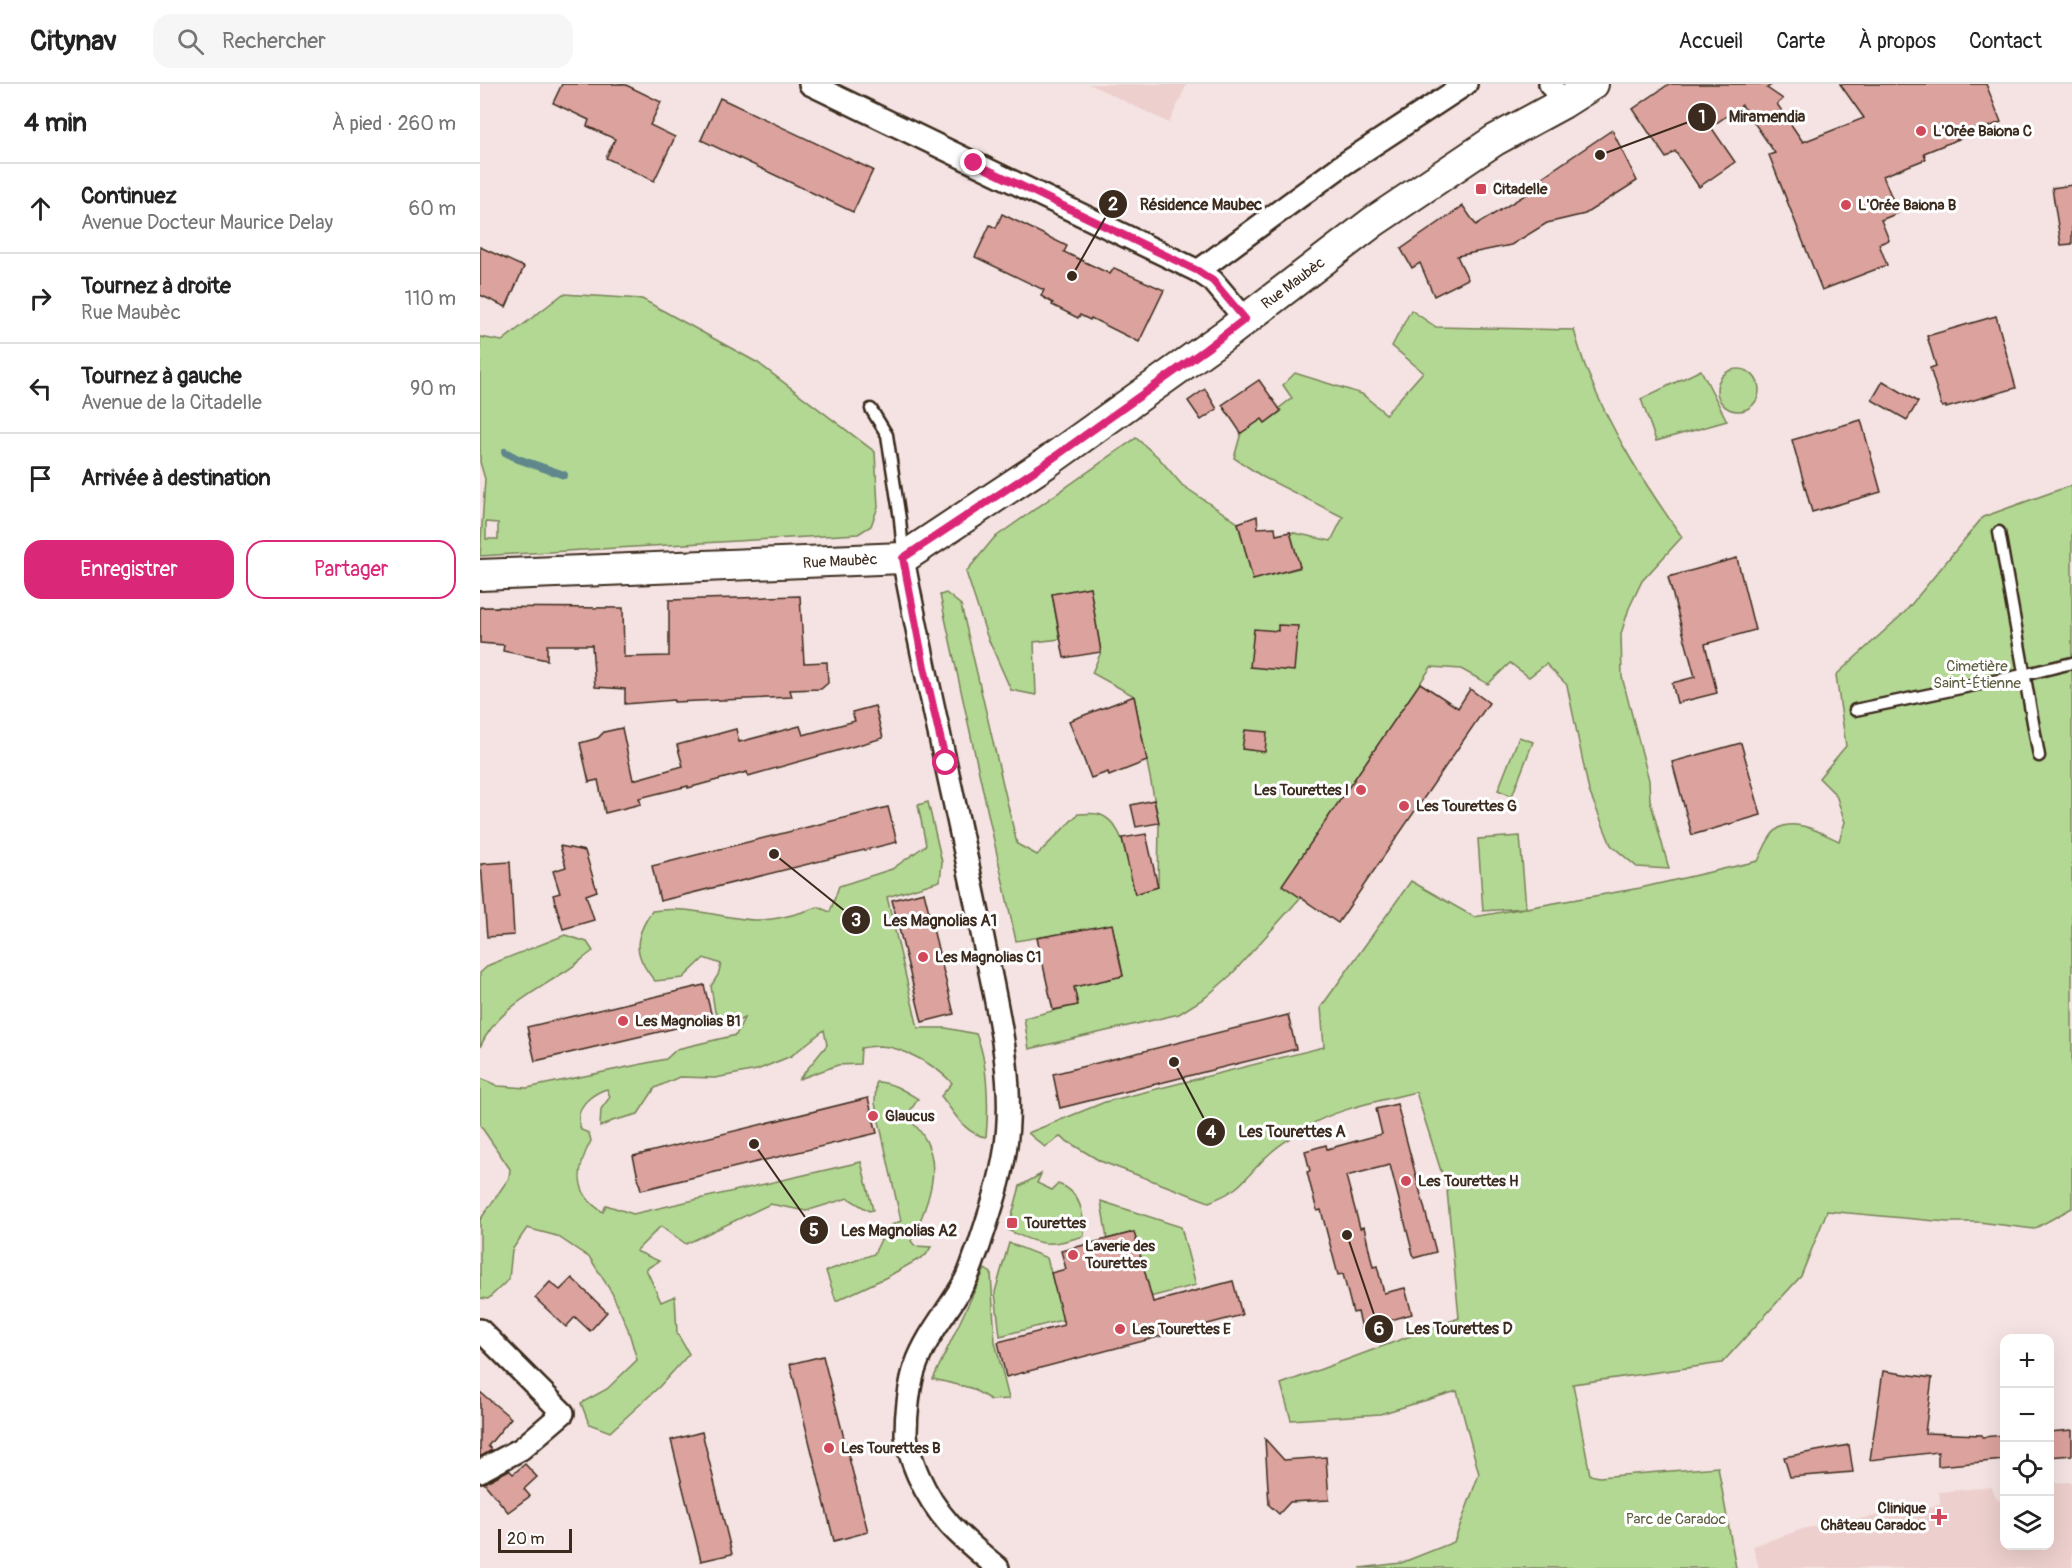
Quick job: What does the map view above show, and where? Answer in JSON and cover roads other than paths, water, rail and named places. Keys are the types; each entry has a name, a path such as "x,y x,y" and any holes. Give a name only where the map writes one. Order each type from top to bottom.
{"main road":[{"name":"Rue Maubèc","path":"480,575 903,558 1046,463 1206,349 1373,222 1495,140 1556,94 1593,84"}],"street":[{"path":"810,84 1198,271 1213,281 1245,319"},
{"path":"1198,271 1351,159 1466,84"},
{"path":"903,558 924,667 992,982 1005,1059 1008,1116 1005,1152 998,1185 967,1279 916,1365 908,1403 906,1436 912,1461 938,1513 956,1534 998,1568"},
{"path":"480,1330 563,1413 521,1449 480,1471"}],"lane":[{"path":"872,409 887,435 900,519 903,558"},
{"path":"1999,532 2038,756"},
{"path":"1855,710 2072,663"}],"waterway":[{"path":"505,452 518,459 564,475"}],"place":[{"name":"L'Orée Baiona C","path":"1921,131"},
{"name":"Miramendia","path":"1600,155"},
{"name":"Citadelle","path":"1481,189"},
{"name":"L'Orée Baiona B","path":"1846,205"},
{"name":"Résidence Maubec","path":"1072,276"},
{"name":"Les Tourettes I","path":"1361,790"},
{"name":"Les Tourettes G","path":"1404,806"},
{"name":"Les Magnolias A1","path":"774,854"},
{"name":"Les Magnolias C1","path":"923,957"},
{"name":"Les Magnolias B1","path":"623,1021"},
{"name":"Les Tourettes A","path":"1174,1062"},
{"name":"Glaucus","path":"873,1116"},
{"name":"Les Magnolias A2","path":"754,1144"},
{"name":"Les Tourettes H","path":"1406,1181"},
{"name":"Tourettes","path":"1012,1223"},
{"name":"Les Tourettes D","path":"1347,1235"},
{"name":"Laverie des Tourettes","path":"1073,1255"},
{"name":"Les Tourettes E","path":"1120,1329"},
{"name":"Les Tourettes B","path":"829,1448"},
{"name":"Clinique Château Caradoc","path":"1939,1517"}],"park label":[{"name":"Cimetière Saint-Étienne","path":"1977,674"},
{"name":"Parc de Caradoc","path":"1676,1519"}]}
